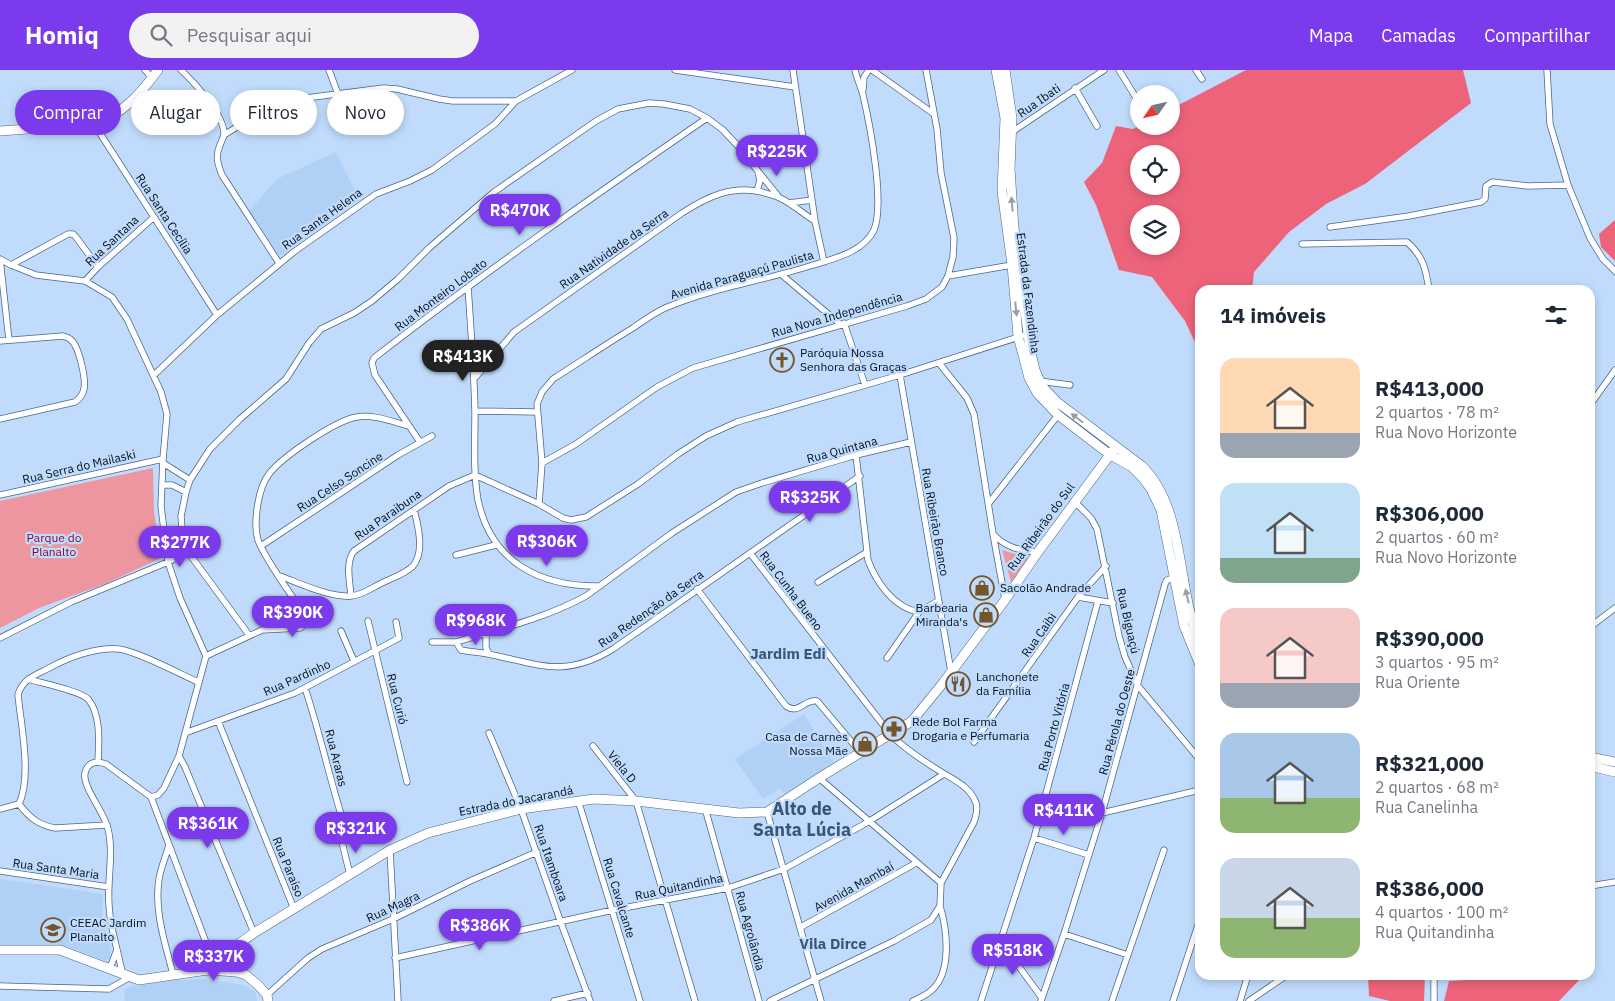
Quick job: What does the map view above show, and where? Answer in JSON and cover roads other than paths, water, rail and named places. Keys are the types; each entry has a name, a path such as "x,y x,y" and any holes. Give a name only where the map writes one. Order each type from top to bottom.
{"main road":[{"path":"121,110 128,105 158,70"},
{"name":"Estrada da Fazendinha","path":"996,70 1005,118 1002,191 1012,265 1018,336 1032,386 1058,415 1112,451 1142,466 1160,488 1168,506 1172,524 1184,626 1195,653"},
{"name":"Estrada da Fazendinha","path":"1006,70 1012,132 1010,169 1012,197 1028,334 1035,370 1039,381 1057,402 1112,451"},
{"path":"0,130 15,129"},
{"name":"Rua Ribeirão do Sul","path":"891,735 912,721 951,672 1112,451"},
{"name":"Estrada da Fazendinha","path":"1178,576 1195,627"},
{"path":"767,812 891,735"},
{"path":"1595,758 1615,762"},
{"path":"1595,767 1615,772"},
{"name":"Estrada do Jacarandá","path":"192,971 213,961 254,933 390,850 428,833 521,810 578,800 636,800 739,812 767,812"},
{"name":"Estrada do Jacarandá","path":"0,950 60,950 107,969 146,980 192,971 236,972 254,980 267,998"}],"street":[{"path":"145,70 152,78"},
{"path":"181,70 214,109 224,135"},
{"path":"329,70 336,90"},
{"path":"404,92 453,101 516,101 572,70"},
{"path":"676,70 795,87"},
{"path":"793,70 812,200 824,262"},
{"name":"Avenida Paraguaçú Paulista","path":"539,504 542,463 537,412 539,398 553,379 663,309 718,290 782,275 824,262 860,246 870,236 879,211 877,182 863,95 855,70"},
{"path":"870,70 934,114"},
{"name":"Avenida Paraguaçú Paulista","path":"863,95 864,77 870,70"},
{"name":"Rua Nova Independência","path":"542,463 576,444 657,387 693,368 926,299 942,287 948,276 953,257 954,238 943,182 926,70"},
{"name":"Rua Ibati","path":"1012,132 1104,70"},
{"path":"1119,70 1130,89"},
{"path":"1196,70 1202,79"},
{"path":"1548,70 1550,124 1568,185 1590,238 1603,259 1615,271"},
{"path":"369,90 384,88 395,90"},
{"path":"1075,88 1097,126"},
{"path":"279,263 226,181 218,166 218,150 224,135 277,104 327,95"},
{"name":"Rua Santa Helena","path":"154,375 217,315 279,263 376,194 432,170 495,124 516,101"},
{"path":"920,104 931,101"},
{"path":"249,635 188,552 183,535 182,516 186,492 190,480 210,449 240,419 286,379 309,342 321,329 354,313 372,301 476,206 553,150 609,112 632,105 664,104 690,109 706,118 723,130 778,196"},
{"name":"Rua Monteiro Lobato","path":"409,426 375,375 372,363 374,358 582,204 706,118"},
{"name":"Rua Santa Cecília","path":"101,135 217,315"},
{"path":"758,172 760,180 758,191"},
{"path":"1330,227 1409,216 1481,202 1485,199 1486,186 1492,182 1528,186 1568,185"},
{"name":"Rua Natividade da Serra","path":"474,379 514,332 682,213 710,196 740,190 758,191 778,196 816,221"},
{"path":"789,203 812,200"},
{"name":"Rua Santana","path":"85,281 154,217"},
{"path":"11,265 68,234 73,234 98,267"},
{"path":"1302,244 1407,242 1416,250 1425,268 1428,285"},
{"path":"0,259 36,276 85,281 106,292 118,303 161,392 167,414 161,506 168,562 180,598 206,656 179,756 164,788 158,795 151,797"},
{"path":"0,259 9,340"},
{"path":"948,276 1012,265"},
{"path":"782,275 842,323 865,385"},
{"path":"468,287 474,379 475,476 478,500 496,544 517,564 529,572 568,583 600,586"},
{"path":"475,476 571,520 586,517 638,484 678,454 714,432 746,419 900,375 1028,334"},
{"path":"0,341 63,336 70,339 77,350 85,381 81,397 69,404 0,419"},
{"path":"939,363 967,398 974,414 1005,600"},
{"path":"1595,398 1615,370"},
{"name":"Rua Ribeirão Branco","path":"900,375 951,672"},
{"path":"1039,381 1070,385"},
{"path":"475,411 537,412"},
{"path":"989,503 1058,415"},
{"path":"206,656 262,630 300,628 305,624 304,616 261,546 257,533 257,512 262,485 268,474 277,465 330,428 351,418 369,416 409,426 420,442"},
{"name":"Rua Celso Soncine","path":"261,546 432,436"},
{"name":"Rua Quintana","path":"456,642 539,617 586,596 672,533 726,498 746,488 856,455 911,442"},
{"path":"856,455 860,476 868,560 872,571 879,583 903,606 908,610 919,612"},
{"path":"163,461 190,480"},
{"name":"Rua Serra do Mailaski","path":"0,495 163,461"},
{"name":"Rua Paraibuna","path":"351,596 350,564 352,554 358,548 449,486 475,476"},
{"name":"Rua Redenção da Serra","path":"432,642 456,642 461,650 489,654 534,665 574,667 591,661 613,649 860,476"},
{"path":"162,485 172,485 186,492"},
{"name":"Rua Biguaçú","path":"1075,502 1084,510 1097,529 1119,636 1125,657 1138,686 1195,754"},
{"path":"280,576 326,592 351,596 391,578 413,565 418,556 418,525 414,510"},
{"path":"993,534 1000,542 1009,547 1038,552"},
{"path":"456,555 496,544"},
{"path":"0,638 71,602 188,552"},
{"path":"818,582 868,552"},
{"name":"Rua Cunha Bueno","path":"750,553 891,735 909,751 959,782 969,791 977,804 977,812 968,834 941,884"},
{"name":"Rua Caibi","path":"974,742 1078,597 1106,566"},
{"name":"Rua Pérola do Oeste","path":"1042,999 1102,813 1165,584 1167,580 1178,576"},
{"path":"697,589 786,706 790,709 796,709 811,701 817,701 862,753"},
{"path":"1078,597 1113,602"},
{"path":"887,658 919,612 938,601"},
{"name":"Rua Porto Vitória","path":"981,1001 1034,838 1098,601"},
{"path":"1595,623 1615,608"},
{"name":"Rua Curió","path":"368,621 407,782"},
{"name":"Rua Pardinho","path":"185,732 305,688 399,638 396,622"},
{"path":"341,631 354,661"},
{"path":"486,633 489,654"},
{"path":"0,809 19,804 23,796 25,776 18,695 20,687 28,679 70,659 100,650 117,649 134,654 198,682"},
{"path":"28,679 77,693 88,699 94,712 97,726 98,761"},
{"name":"Rua Araras","path":"305,688 318,725 347,834"},
{"name":"Rua Paraíso","path":"218,721 294,909"},
{"name":"Rua Itamboara","path":"489,733 537,852 590,1001"},
{"name":"Viela D","path":"593,746 636,800"},
{"path":"179,756 254,933"},
{"path":"0,986 108,989 116,987 126,975 116,950 110,914 110,853 107,825 86,782 85,774 92,763 98,761 112,768 151,797 213,961"},
{"name":"Rua Quitandinha","path":"395,958 561,923 613,910 728,888 784,869 868,822 944,774"},
{"path":"819,778 941,884 940,906 945,930 946,952 943,970 940,980 933,989 913,1001"},
{"path":"1102,813 1195,791"},
{"name":"Rua Cavalcante","path":"578,800 640,1001"},
{"path":"636,800 695,1001"},
{"path":"19,804 34,820 46,827 107,825"},
{"name":"Rua Agrolândia","path":"705,808 759,1001"},
{"path":"767,812 821,1001"},
{"path":"341,838 350,875"},
{"path":"1034,838 1089,855"},
{"path":"169,845 159,880 158,906 161,928 173,974"},
{"path":"390,850 398,1001"},
{"path":"1112,1001 1164,850"},
{"name":"Rua Magra","path":"267,998 308,958 322,949 393,919 470,881 537,852"},
{"name":"Avenida Mambaí","path":"801,927 916,863"},
{"name":"Rua Santa Maria","path":"0,871 109,887"},
{"path":"1595,885 1615,882"},
{"path":"770,1001 925,925 931,920 940,906"},
{"path":"1173,1001 1195,933"},
{"path":"1064,934 1128,955"},
{"name":"Rua Pérola do Oeste","path":"1000,941 1042,999"},
{"path":"107,969 112,963 116,950"},
{"path":"1240,1001 1246,980"},
{"path":"1249,1001 1280,980"},
{"path":"1434,980 1434,1001"},
{"path":"554,1001 588,993"}],"place":[{"name":"Paróquia Nossa Senhora das Graças","path":"782,360"},
{"name":"Sacolão Andrade","path":"982,588"},
{"name":"Barbearia Miranda's","path":"986,615"},
{"name":"Lanchonete da Família","path":"958,684"},
{"name":"Rede Bol Farma Drogaria e Perfumaria","path":"894,729"},
{"name":"Casa de Carnes Nossa Mãe","path":"865,744"},
{"name":"CEEAC Jardim Planalto","path":"53,930"}],"district":[{"name":"Jardim Edi","path":"788,654"},
{"name":"Alto de Santa Lúcia","path":"802,820"},
{"name":"Vila Dirce","path":"833,944"}],"park label":[{"name":"Parque do Planalto","path":"54,545"}]}
